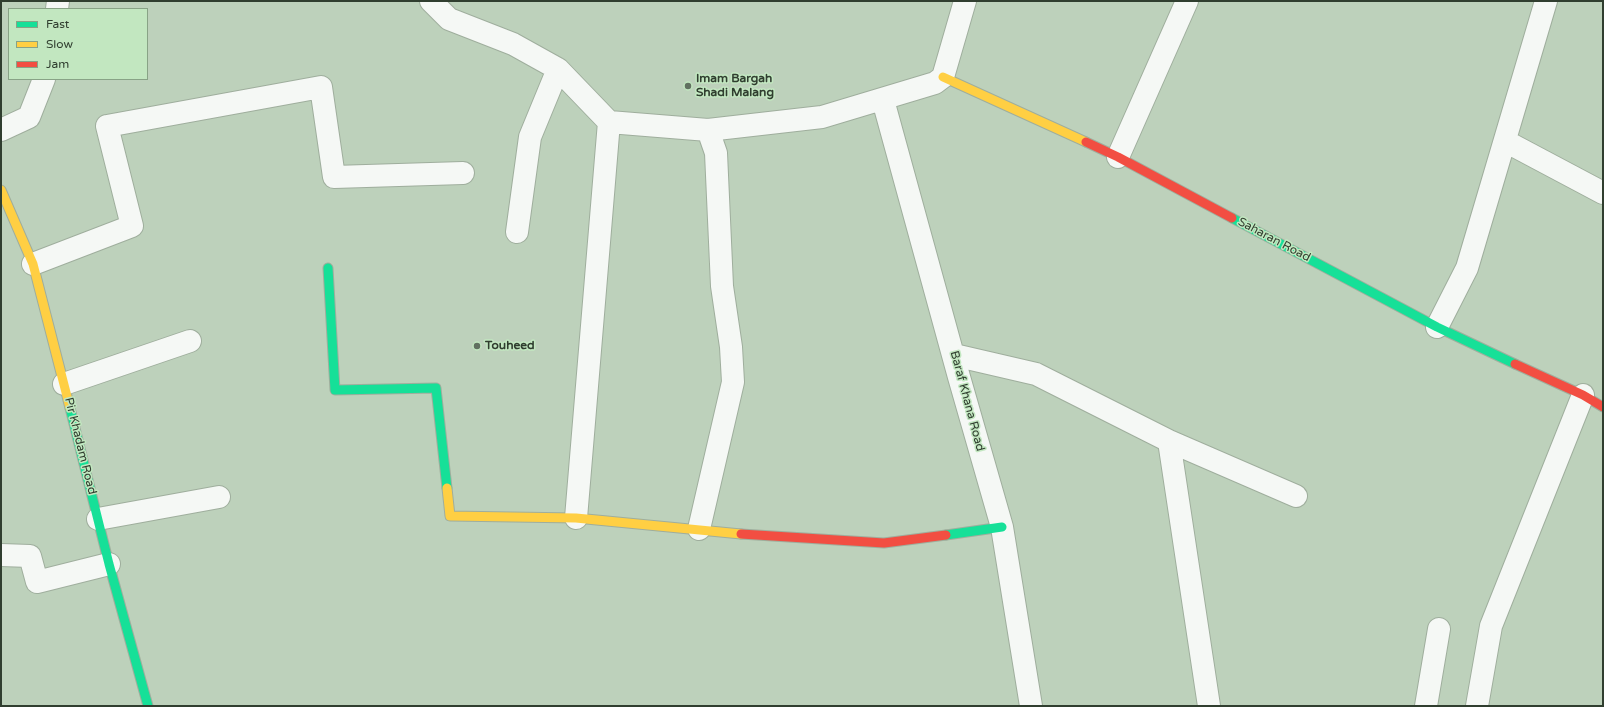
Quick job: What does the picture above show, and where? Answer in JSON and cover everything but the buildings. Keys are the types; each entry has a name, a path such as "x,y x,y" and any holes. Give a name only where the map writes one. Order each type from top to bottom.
{"street":[{"path":"431,1 449,19 513,44 558,69 609,122 708,130 822,117 883,100 934,83 943,77 965,1"},
{"path":"1118,157 1187,1"},
{"path":"1437,327 1467,268 1546,1"},
{"path":"517,232 530,136 558,69"},
{"name":"Saharan Road","path":"943,77 1118,157 1437,327 1583,395 1603,407"},
{"path":"1,130 29,117 44,80"},
{"path":"33,264 132,226 107,126 320,87 334,177 463,173"},
{"name":"Baraf Khana Road","path":"883,100 1002,527 1031,706"},
{"path":"576,518 609,122"},
{"path":"699,529 733,382 731,346 722,286 716,153 708,130"},
{"path":"1505,141 1603,193"},
{"name":"Pir Khadam Road","path":"1,190 33,264 109,564 148,706"},
{"path":"328,268 335,390 436,388 450,516 576,518 699,529 760,537 884,543 1002,527"},
{"path":"64,384 190,341"},
{"path":"954,355 1036,374 1170,441 1296,496"},
{"path":"1477,706 1490,626 1583,395"},
{"path":"1170,441 1209,706"},
{"path":"98,519 219,496"},
{"path":"1,555 30,556 37,582 109,564"},
{"path":"1426,706 1439,629"}],"traffic: fast":[{"path":"1232,218 1437,327 1515,364"},
{"path":"328,268 335,390 436,388 447,488"},
{"path":"70,408 109,564 148,706"},
{"path":"946,535 1002,527"}],"traffic: slow":[{"path":"943,77 1086,142"},
{"path":"1,190 33,264 70,408"},
{"path":"447,488 450,516 576,518 741,534"}],"traffic: jam":[{"path":"1086,142 1118,157 1232,218"},
{"path":"1515,364 1583,395 1603,407"},
{"path":"741,534 884,543 946,535"}],"place":[{"name":"Imam Bargah Shadi Malang","path":"688,86"},
{"name":"Touheed","path":"477,346"}]}
